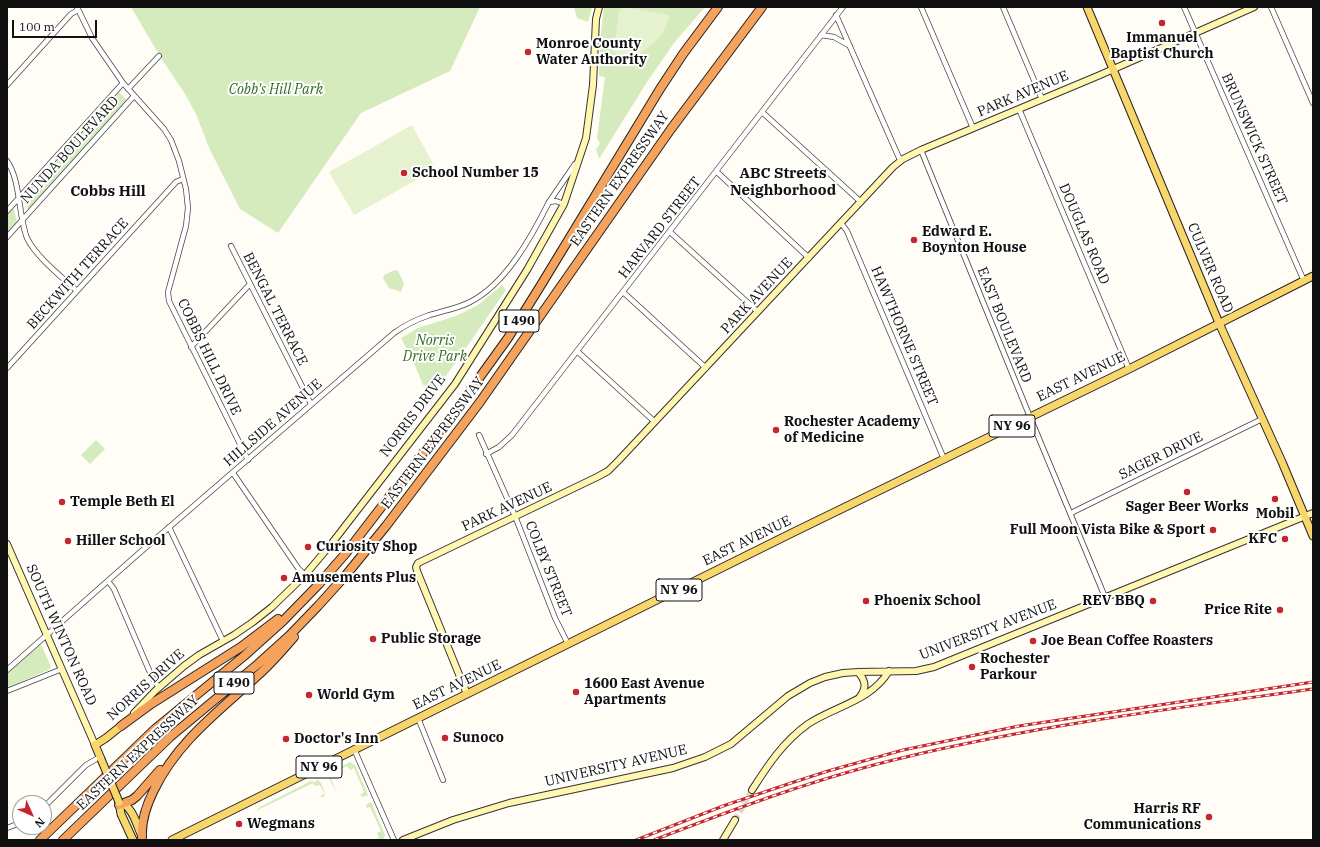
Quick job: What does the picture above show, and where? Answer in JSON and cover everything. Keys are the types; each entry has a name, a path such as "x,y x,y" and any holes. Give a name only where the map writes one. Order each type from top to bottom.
{"highway":[{"name":"EASTERN EXPRESSWAY","path":"40,840 179,708 256,646 304,599 352,545 493,359 536,294 660,89 686,50 718,7"},
{"name":"EASTERN EXPRESSWAY","path":"63,840 96,810 170,737 281,643 333,591 484,397 663,140 763,7"},
{"path":"121,804 137,796 206,721 273,661 333,591"},
{"path":"121,726 151,704 241,647 304,599"},
{"path":"143,838 142,827 144,817 153,792 165,770 181,747"},
{"path":"69,840 96,810"}],"main road":[{"name":"CULVER ROAD","path":"1087,7 1219,323 1282,462 1313,536"},
{"name":"EAST AVENUE","path":"172,840 354,749 1129,369 1313,276"},
{"name":"NORRIS DRIVE","path":"95,745 121,726"},
{"name":"SOUTH WINTON ROAD","path":"95,745 121,804 121,814 133,840"},
{"name":"SOUTH WINTON ROAD","path":"121,804 130,810 143,838"}],"street":[{"name":"NORRIS DRIVE","path":"121,726 159,688 190,661 244,629 263,615 305,575 327,549 455,384 527,270 564,204 586,138 590,109 598,7"},
{"name":"HARVARD STREET","path":"486,454 499,447 512,435 578,352 843,7"},
{"path":"921,7 973,128"},
{"path":"1003,7 1042,99"},
{"name":"BRUNSWICK STREET","path":"1184,7 1304,281"},
{"name":"PARK AVENUE","path":"468,694 417,571 416,565 424,559 608,471 900,160 1254,7"},
{"path":"1272,7 1313,103"},
{"path":"7,85 78,9"},
{"name":"COBBS HILL DRIVE","path":"78,9 92,38 123,83 164,129 171,140 179,161 187,200 187,217 168,297 170,305 248,460"},
{"path":"836,15 900,160"},
{"path":"821,35 834,37 850,46"},
{"name":"NUNDA BOULEVARD","path":"128,89 159,56"},
{"name":"NUNDA BOULEVARD","path":"7,211 123,83"},
{"name":"NUNDA BOULEVARD","path":"7,237 134,96"},
{"name":"DOUGLAS ROAD","path":"1019,109 1129,369"},
{"path":"762,112 861,202"},
{"name":"EAST BOULEVARD","path":"921,150 1105,597"},
{"name":"HILLSIDE AVENUE","path":"7,670 367,355 404,326 426,316 470,302 490,288 509,268 521,252 553,195 566,180 582,153"},
{"path":"7,161 14,177 22,220 28,238 36,251 77,291"},
{"path":"717,172 809,258"},
{"name":"BECKWITH TERRACE","path":"7,368 176,182 183,179"},
{"path":"549,202 556,201 564,204"},
{"name":"HAWTHORNE STREET","path":"841,223 848,233 944,459"},
{"path":"670,232 758,312"},
{"name":"BENGAL TERRACE","path":"231,246 311,404"},
{"path":"191,347 250,284"},
{"path":"623,292 706,368"},
{"path":"578,352 655,422"},
{"name":"SAGER DRIVE","path":"1071,513 1262,419"},
{"name":"COLBY STREET","path":"479,435 486,454 515,516 555,618 568,644"},
{"path":"233,473 298,568 305,575"},
{"name":"UNIVERSITY AVENUE","path":"403,840 452,820 509,804 673,768 705,757 731,744 778,703 810,683 825,677 844,673 916,671 934,667 1313,513"},
{"path":"169,527 223,641"},
{"name":"SOUTH WINTON ROAD","path":"7,544 95,745"},
{"path":"108,581 114,589 152,677 159,688"},
{"path":"7,691 62,669"},
{"path":"752,790 774,756 795,734 828,712 859,699 876,688 884,680 889,671"},
{"path":"858,672 862,677 865,686 864,692 859,699"},
{"path":"418,718 443,780"},
{"path":"354,749 394,840"},
{"path":"52,799 86,765 100,758"},
{"path":"723,840 735,820"}],"green space":[{"name":"Cobb's Hill Park","path":"131,7 480,7 450,71 361,113 278,233 240,209 210,150 196,114"},
{"path":"574,7 592,7 588,22 577,18"},
{"path":"604,7 705,7 674,43 647,82 599,159 596,149 600,144 597,138 605,77 599,76"},
{"path":"624,7 670,15 664,31 658,40 638,54 624,55 614,52 619,10"},
{"path":"119,92 127,100 28,210 26,195"},
{"path":"412,125 436,169 354,215 329,172"},
{"path":"12,209 14,209 17,223 7,233 7,215"},
{"path":"395,270 398,271 404,283 401,292 389,288 383,278 384,275"},
{"name":"Norris Drive Park","path":"502,285 506,290 438,387 423,385 401,338 418,328 456,316 478,305"},
{"path":"96,440 105,449 90,464 81,455"},
{"path":"41,644 51,667 48,670 7,688 7,673"},
{"path":"350,762 355,765 368,795 363,797 360,795 364,792 354,768 350,770 347,766 333,773 334,777 331,779 337,793 327,775"},
{"path":"317,779 323,787 324,793 320,785 315,786 313,783 258,810 259,814 257,810 260,807 311,781 316,782"},
{"path":"371,802 385,835 383,840 374,840 379,838 377,833 381,831 370,807 366,807 367,804"}],"tunnel":[{"path":"735,820 752,790"}],"railway":[{"path":"636,840 723,806 791,783 903,750 1019,726 1313,682"},
{"path":"654,840 810,784 906,757 1058,726 1313,689"}],"place":[{"name":"Immanuel Baptist Church","path":"1162,23"},
{"name":"Monroe County Water Authority","path":"528,52"},
{"name":"School Number 15","path":"404,173"},
{"name":"Edward E. Boynton House","path":"914,240"},
{"name":"Rochester Academy of Medicine","path":"776,430"},
{"name":"Sager Beer Works","path":"1187,492"},
{"name":"Mobil","path":"1275,499"},
{"name":"Temple Beth El","path":"62,502"},
{"name":"Full Moon Vista Bike & Sport","path":"1213,530"},
{"name":"KFC","path":"1285,539"},
{"name":"Hiller School","path":"68,541"},
{"name":"Curiosity Shop","path":"308,547"},
{"name":"Amusements Plus","path":"284,578"},
{"name":"Phoenix School","path":"866,601"},
{"name":"REV BBQ","path":"1153,601"},
{"name":"Price Rite","path":"1280,610"},
{"name":"Public Storage","path":"373,639"},
{"name":"Joe Bean Coffee Roasters","path":"1033,641"},
{"name":"Rochester Parkour","path":"972,667"},
{"name":"1600 East Avenue Apartments","path":"576,692"},
{"name":"World Gym","path":"309,695"},
{"name":"Sunoco","path":"445,738"},
{"name":"Doctor's Inn","path":"286,739"},
{"name":"Harris RF Communications","path":"1209,817"},
{"name":"Wegmans","path":"239,824"}],"district":[{"name":"ABC Streets Neighborhood","path":"783,182"},
{"name":"Cobbs Hill","path":"108,192"}]}
